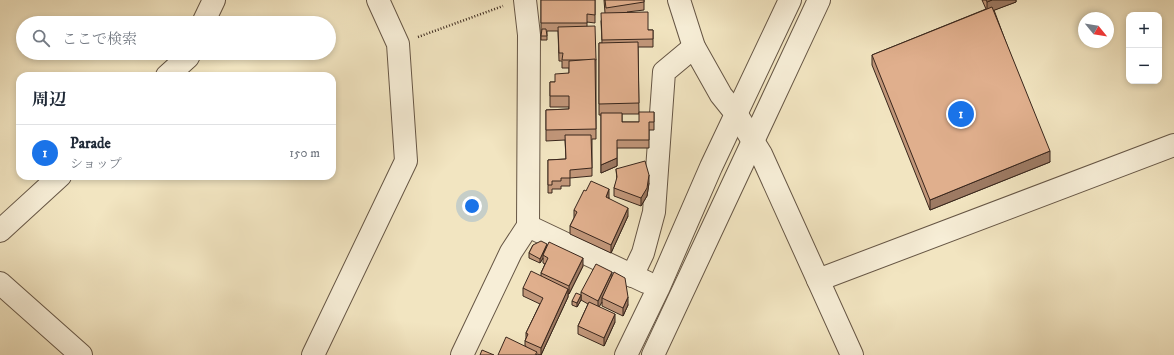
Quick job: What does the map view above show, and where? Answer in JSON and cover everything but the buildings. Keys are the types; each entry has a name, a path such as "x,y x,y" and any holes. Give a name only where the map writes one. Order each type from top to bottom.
{"street":[{"path":"206,16 214,0"},
{"path":"313,355 406,161 398,44 378,0"},
{"path":"679,0 694,46 721,95 761,154 852,355"},
{"path":"626,355 658,289 711,167 790,0"},
{"path":"653,355 820,0"},
{"path":"462,355 510,252 528,226 529,35 515,3"},
{"path":"632,276 643,253 654,212 664,72 694,46"},
{"path":"171,72 185,60"},
{"path":"818,280 1174,145"},
{"path":"0,231 56,180"},
{"path":"528,226 658,289"},
{"path":"0,284 80,355"}],"path":[{"path":"398,44 515,3"}],"place":[{"name":"Parade","path":"961,114"}]}
